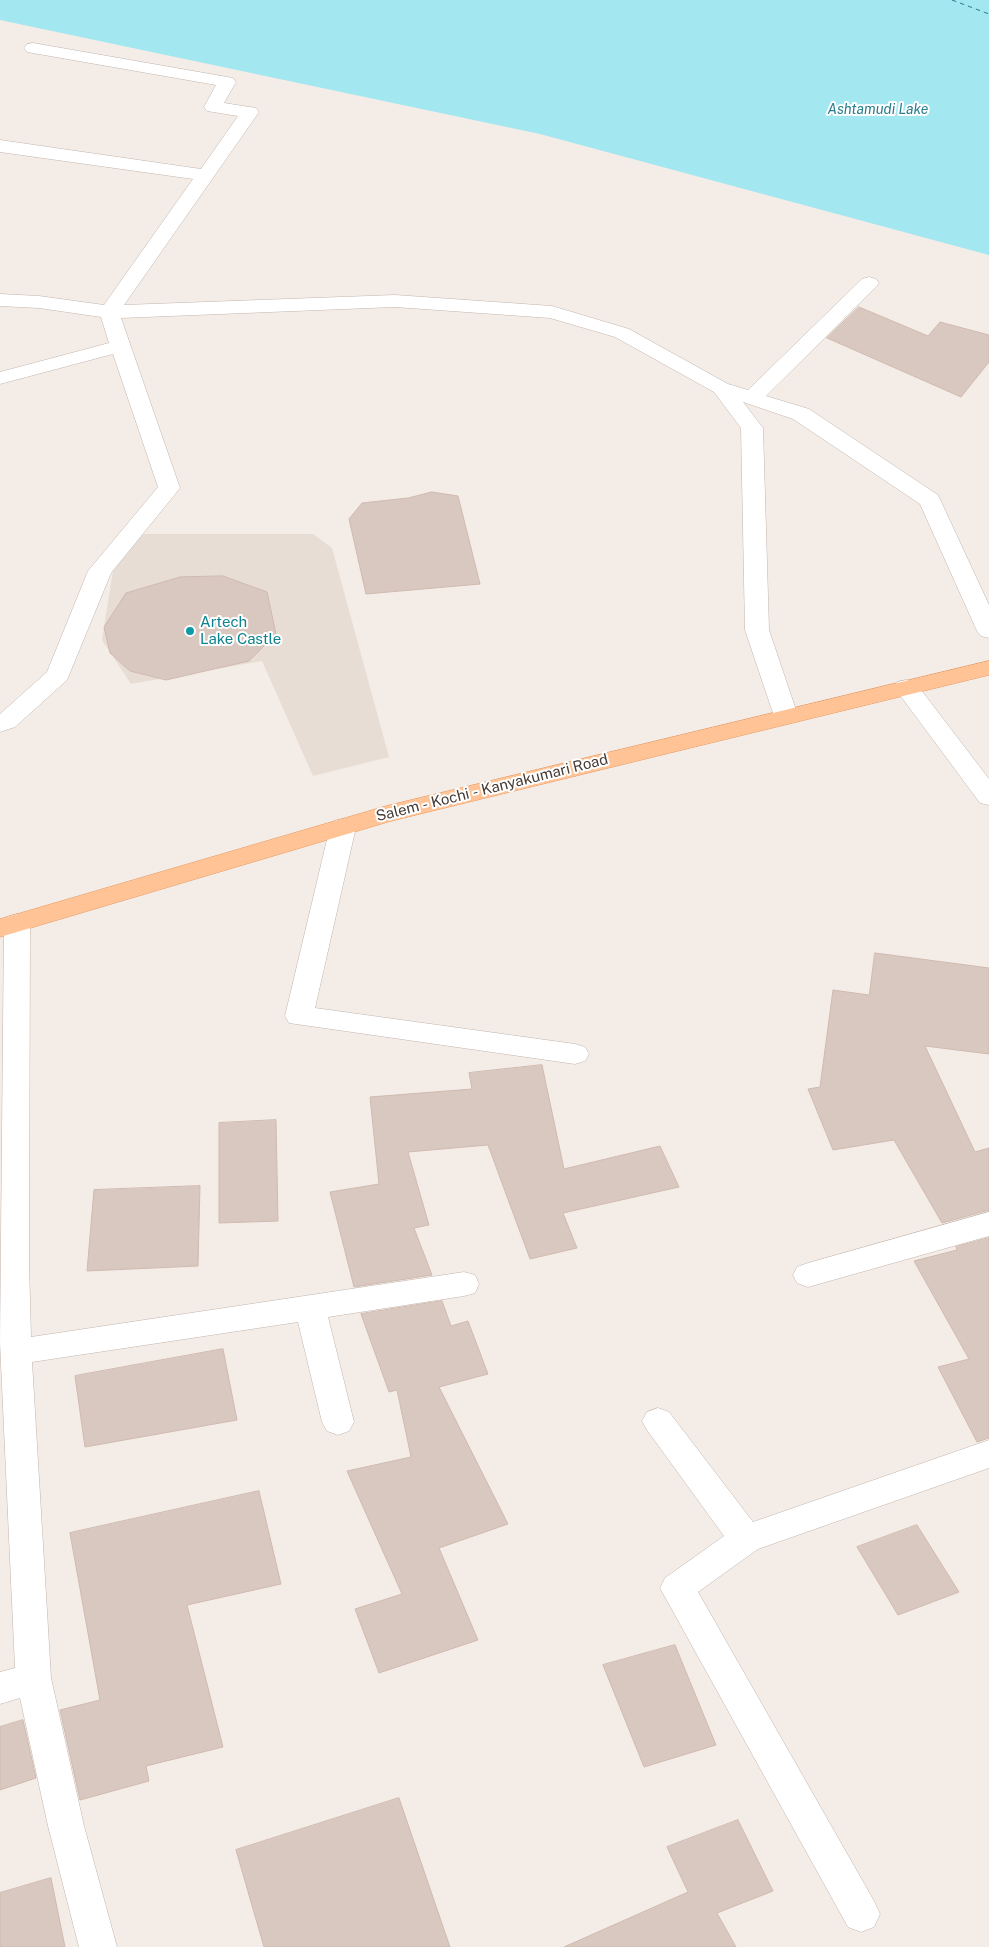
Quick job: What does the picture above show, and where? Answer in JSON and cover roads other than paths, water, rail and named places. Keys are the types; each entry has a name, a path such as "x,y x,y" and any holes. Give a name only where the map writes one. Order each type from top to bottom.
{"main road":[{"name":"Salem - Kochi - Kanyakumari Road","path":"9,925 386,814 989,668"}],"street":[{"path":"33,48 227,82 213,107 250,112 109,312"},
{"path":"0,146 206,175"},
{"path":"752,398 869,283"},
{"path":"0,300 39,302 109,312 395,301 552,312 622,333 721,388 801,414 930,500 989,631"},
{"path":"0,724 6,722 58,675 100,571 169,488 109,312"},
{"path":"0,378 120,346"},
{"path":"721,388 752,428 757,630 786,716"},
{"path":"906,687 989,797"},
{"path":"343,827 299,1016 575,1054"},
{"path":"9,925 7,1264 16,1352 33,1678 66,1826 98,1947"},
{"path":"808,1275 989,1224"},
{"path":"16,1352 464,1284"},
{"path":"310,1307 338,1422"},
{"path":"658,1421 746,1539"},
{"path":"861,1914 677,1588 746,1539 989,1454"},
{"path":"0,1688 33,1678"}],"water":[{"name":"Ashtamudi Lake","path":"0,0 989,0 989,255 540,134 0,20"}],"place":[{"name":"Artech Lake Castle","path":"190,631"}]}
